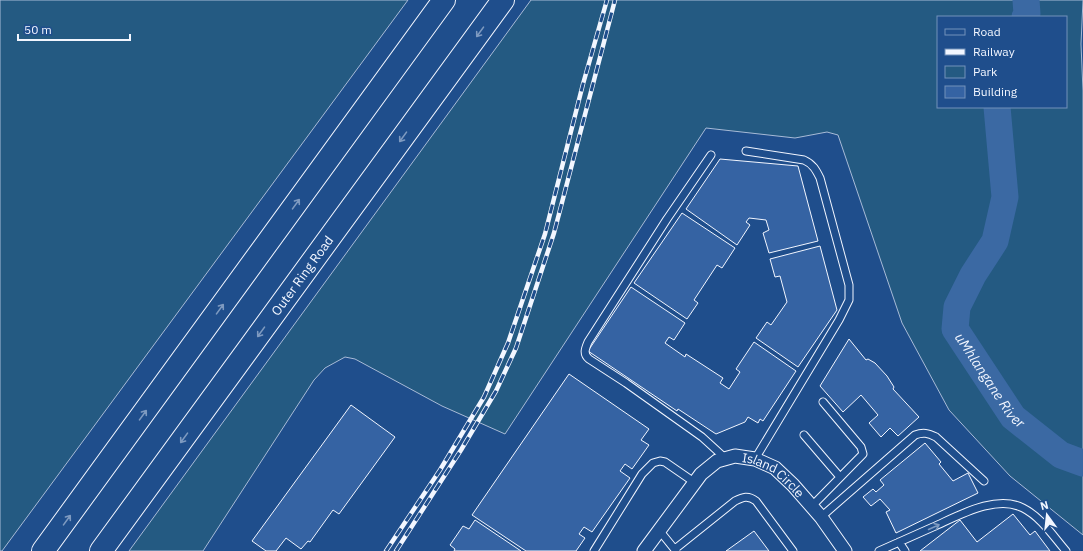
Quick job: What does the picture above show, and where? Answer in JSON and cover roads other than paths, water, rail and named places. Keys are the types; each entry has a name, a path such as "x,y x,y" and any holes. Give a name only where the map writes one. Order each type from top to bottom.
{"highway":[{"path":"44,551 444,0"},
{"name":"Outer Ring Road","path":"101,551 503,0"}],"street":[{"name":"Island Circle","path":"644,551 694,482 711,464 725,458 735,456 755,459 775,468 812,506 845,551"}],"lane":[{"path":"746,150 804,160 811,163 816,169 820,178 847,274 850,294 849,300 839,320 755,459"},
{"path":"711,155 621,289 584,351 585,356 702,437 725,458"},
{"path":"812,506 862,455 863,452 861,447 823,402"},
{"path":"821,517 915,435 920,433 929,433 936,437 984,481"},
{"path":"804,435 840,477"},
{"path":"594,551 642,474 653,464 660,461 665,462 694,482"},
{"path":"659,530 675,550 735,501 746,497 756,501 793,551"},
{"path":"879,551 970,510 992,504 1004,503 1022,507 1035,515 1066,551"},
{"path":"899,542 905,551"}],"waterway":[{"name":"uMhlangane River","path":"1026,0 1027,14 1026,16"},
{"name":"uMhlangane River","path":"997,108 1005,197 995,241 973,275 957,307 955,329 1013,417 1061,455 1083,463"}],"railway":[{"path":"386,551 440,470 484,397 508,343 545,234 583,84 607,0"},
{"path":"396,551 461,450 496,391 516,348 554,233 615,0"}]}
